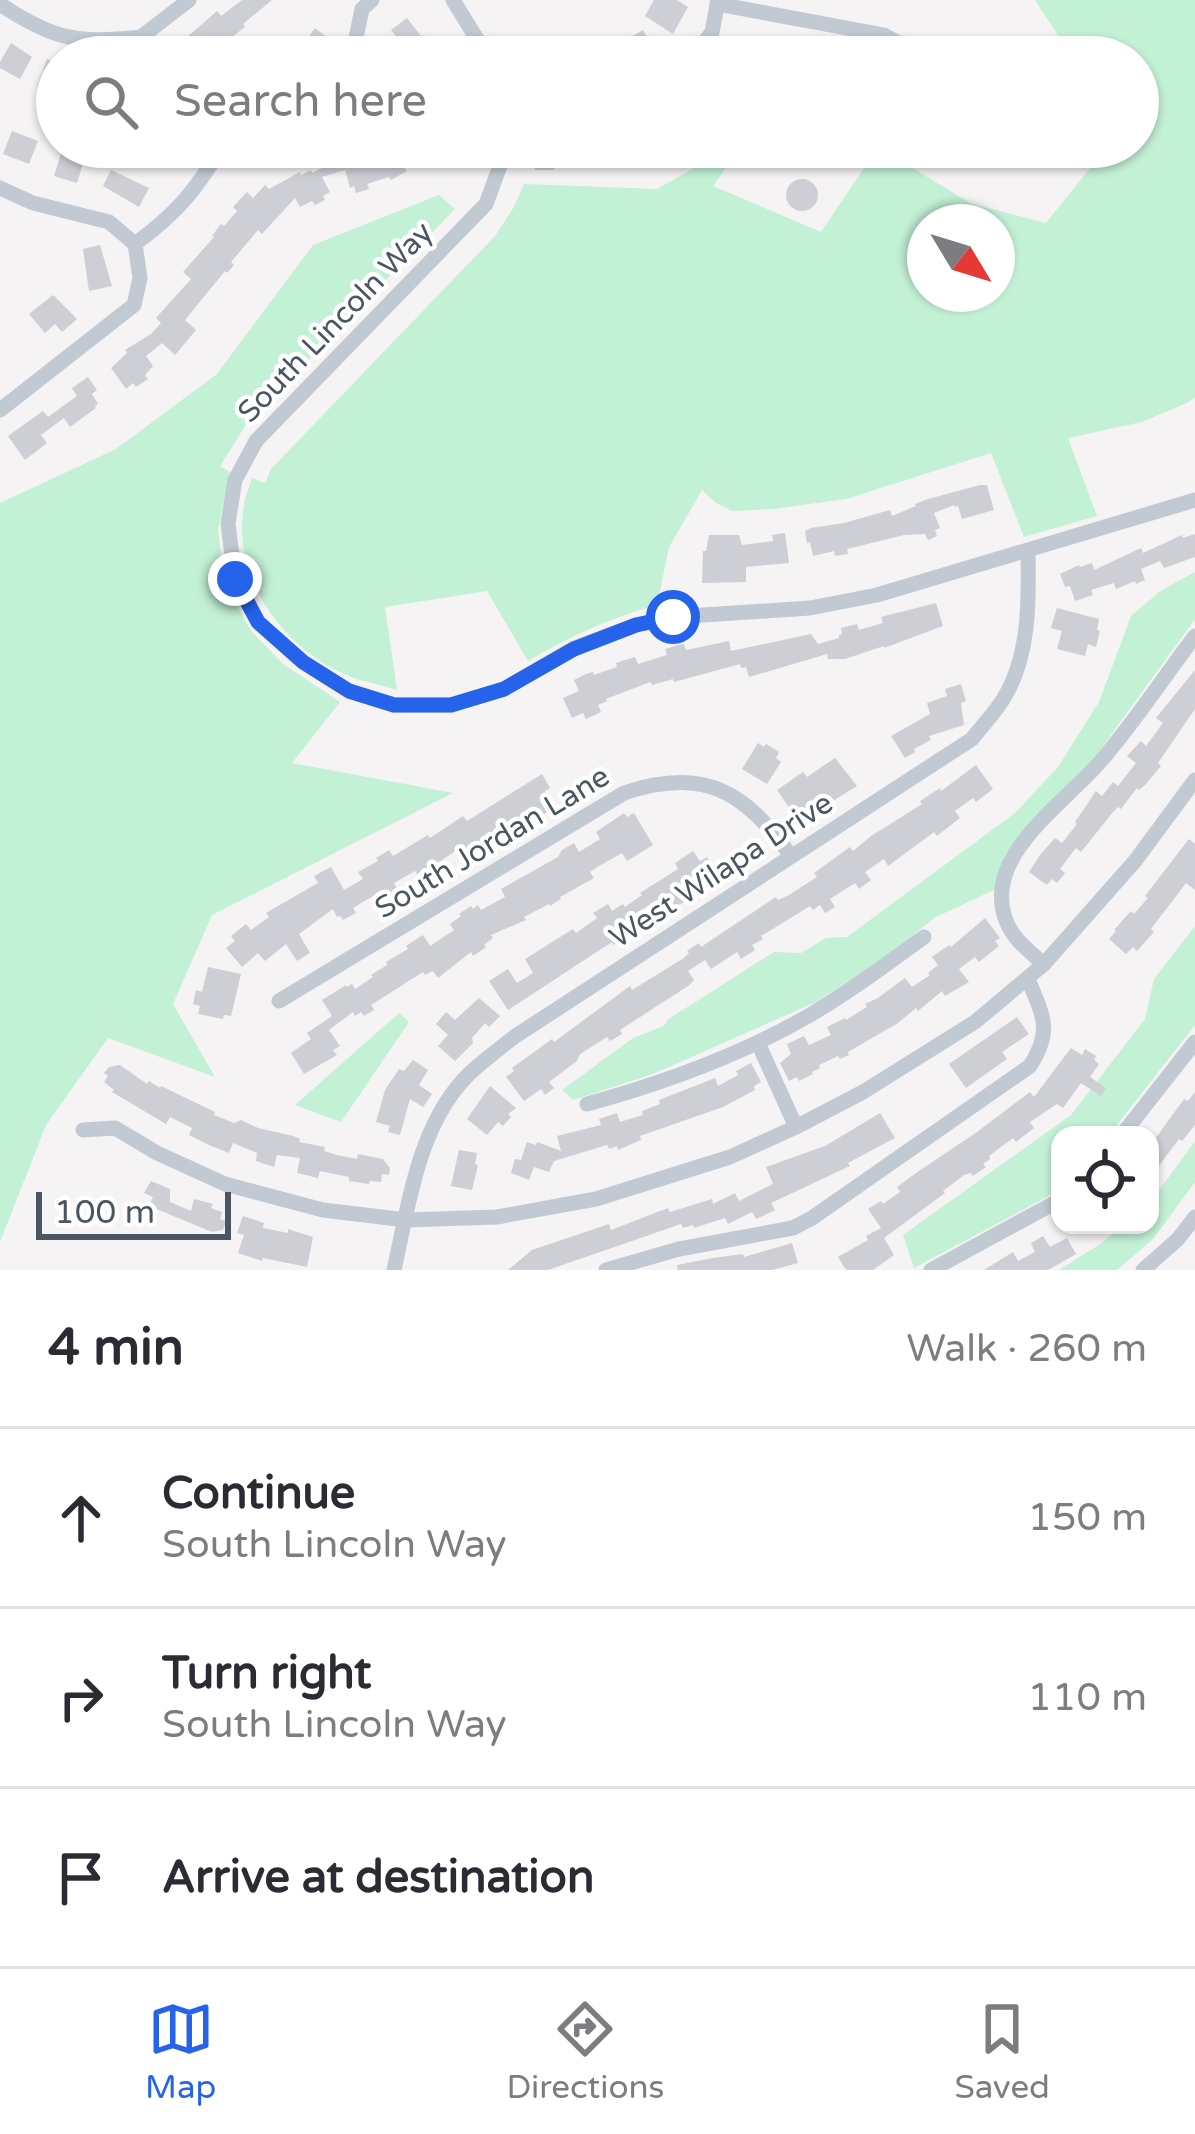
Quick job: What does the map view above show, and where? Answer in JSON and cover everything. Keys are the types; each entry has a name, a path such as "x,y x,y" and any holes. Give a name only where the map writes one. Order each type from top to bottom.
{"street":[{"path":"142,36 189,0"},
{"path":"356,36 362,9 372,0"},
{"path":"453,0 475,36"},
{"path":"709,36 718,2 886,36"},
{"path":"0,4 30,25 57,36"},
{"path":"135,244 171,218 208,168"},
{"name":"South Lincoln Way","path":"499,168 486,204 256,441 236,480 228,524 235,579 258,622 303,662 349,691 394,705 451,705 504,689 574,649 636,625 673,617 810,608 877,595 1195,500"},
{"path":"0,188 33,203 109,222 135,244 140,278 134,305 0,410"},
{"name":"West Wilapa Drive","path":"394,1270 424,1145 467,1075 514,1037 971,739 1003,700 1019,662 1029,605 1028,552"},
{"path":"1044,964 1019,942 1005,921 1002,888 1012,858 1038,824 1098,764 1195,636"},
{"name":"South Jordan Lane","path":"279,1000 624,793 655,782 684,780 721,789 750,808 791,856"},
{"path":"82,1130 115,1127 157,1153 245,1190 323,1210 406,1220 497,1217 596,1199 730,1157 862,1092 975,1022 1044,964 1135,861 1195,780"},
{"path":"587,1104 685,1073 758,1042 809,1016 924,937"},
{"path":"607,1270 793,1228 812,1218 1030,1066 1044,1045 1046,1022 1028,979"},
{"path":"758,1042 796,1127"},
{"path":"1129,1126 1195,1042"},
{"path":"931,1270 1051,1205"},
{"path":"1143,1270 1195,1217"}],"green space":[{"path":"1035,0 1195,0 1195,397 1142,422 1068,438 1097,516 1024,537 991,453 846,499 773,509 732,511 702,490 669,547 657,605 591,628 528,661 487,591 385,607 397,690 351,677 304,649 284,630 254,585 242,533 252,478 265,483 271,469 495,236 524,184 657,189 694,168 726,168 713,186 821,232 864,168 913,168 972,204 907,204 907,312 1015,312 1015,215 1046,223 1090,168 1159,168 1159,36 1058,36"},
{"path":"439,195 455,209 247,423 220,466 230,472 218,530 223,572 251,631 283,664 340,702 292,763 453,793 212,915 173,1004 215,1077 108,1038 46,1125 0,1242 0,503 116,449 217,374 313,245"},
{"path":"1195,572 1195,619 1092,761 1005,855 998,888 934,918 890,954 816,1002 653,1074 573,1100 562,1090 633,1038 664,1026 774,952 801,953 826,938 847,937 1015,813 1058,767 1099,702 1131,616 1162,590"},
{"path":"1195,926 1195,1025 1116,1126 1056,1126 1071,1115 1145,1019 1154,979"},
{"path":"399,1013 409,1022 341,1122 295,1105"},
{"path":"1051,1129 1051,1194 1047,1197 914,1268 903,1235"},
{"path":"1195,1141 1195,1182 1159,1231 1159,1191"},
{"path":"1112,1234 1157,1234 1117,1270 1059,1270"}],"building":[{"path":"242,0 272,0 233,36 188,36 217,11 221,16"},
{"path":"654,0 677,0 688,7 673,34 645,16"},
{"path":"407,18 421,36 396,36 391,30"},
{"path":"11,43 32,57 20,79 0,68"},
{"path":"12,131 36,140 29,164 3,154"},
{"path":"56,168 82,168 77,183 54,176"},
{"path":"322,168 407,171 391,180 367,184 369,189 356,193 345,170 322,177 330,192 323,196 325,200 300,207 295,198 262,234 258,230 185,320 196,330 175,355 162,343 146,356 153,366 145,375 148,379 126,389 111,368 125,350 161,323 156,318 191,279 183,272 237,211 233,207 247,192 253,198 265,185 269,189 300,172"},
{"path":"111,170 149,188 139,207 103,186"},
{"path":"802,179 813,184 818,195 813,206 802,211 791,206 786,195 791,184"},
{"path":"100,245 112,286 89,291 83,249"},
{"path":"53,295 77,319 62,332 55,324 45,333 29,314"},
{"path":"88,377 97,390 92,394 96,408 70,427 64,418 41,435 47,443 25,460 8,436 43,411 48,417 77,396 72,388"},
{"path":"987,485 994,510 962,519 954,505 934,513 940,528 928,540 925,534 904,535 835,556 834,551 813,556 807,543 805,531 811,528 890,510 892,516 928,499"},
{"path":"785,533 789,563 746,567 746,582 702,583 703,551 709,535 739,535 742,545 773,541 772,535"},
{"path":"1195,534 1195,557 1164,568 1160,561 1141,569 1145,580 1136,584 1116,589 1114,583 1075,601 1060,574 1092,563 1094,570 1141,548 1143,553"},
{"path":"936,603 943,626 845,659 828,659 827,654 749,677 740,664 674,682 650,682 606,699 598,705 601,712 586,719 583,713 572,718 563,698 579,691 574,680 586,674 635,657 638,664 667,655 665,649 678,645 684,644 686,650 729,641 731,651 811,634 818,644 839,638 841,628 857,624 859,630 883,623 881,617"},
{"path":"1057,608 1099,619 1096,647 1088,644 1085,656 1057,649 1062,631 1051,628"},
{"path":"1195,670 1195,709 1158,763 1161,766 1113,812 1081,852 1076,848 1060,869 1065,873 1057,883 1052,879 1047,885 1029,872 1055,838 1062,843 1096,791 1102,796 1113,782 1118,786 1136,763 1127,756 1141,741 1146,746 1163,723 1156,718"},
{"path":"961,684 966,701 961,703 964,725 929,736 931,740 905,758 891,736 930,714 927,703 947,696 945,689"},
{"path":"758,743 779,752 776,758 781,762 767,784 742,769"},
{"path":"835,758 857,786 797,819 777,790"},
{"path":"976,765 993,789 955,811 960,818 937,836 934,832 888,866 884,859 865,872 871,880 859,889 855,883 830,899 835,907 825,913 820,905 813,910 810,906 761,936 752,945 755,950 741,959 737,952 711,969 705,960 688,971 694,980 688,986 620,1030 622,1034 610,1041 607,1037 580,1054 549,1082 554,1088 545,1095 541,1089 524,1101 506,1077 512,1068 630,986 632,990 776,897 789,895 850,847 853,851"},
{"path":"542,774 555,808 505,835 502,829 469,852 464,845 433,872 430,866 415,871 394,883 398,890 386,896 383,890 343,920 333,909 299,934 310,953 297,961 286,944 265,961 258,953 242,967 226,948 235,941 231,936 246,924 251,930 269,917 266,913 318,883 314,876 331,867 344,890 363,879 358,872 389,850 393,856 463,816 467,821"},
{"path":"624,813 627,817 634,813 653,845 627,861 622,853 599,866 590,872 594,878 524,917 526,920 491,935 486,947 473,956 471,952 438,978 433,971 423,972 371,1005 374,1010 364,1016 353,1012 329,1030 340,1046 333,1050 337,1055 304,1074 291,1053 311,1039 307,1033 332,1016 322,1000 346,985 355,989 423,935 430,946 454,930 450,924 459,914 471,906 481,910 505,897 501,889 574,843 579,852 600,839 596,832"},
{"path":"1189,839 1195,844 1195,890 1186,883 1151,929 1154,932 1137,951 1133,947 1126,954 1109,939 1148,898 1145,896"},
{"path":"693,851 700,861 707,857 716,872 701,886 704,890 669,911 662,901 648,906 631,917 638,928 508,1010 489,981 508,969 517,983 533,973 525,959 573,929 576,933 608,904 612,911 625,907 678,869 675,863"},
{"path":"985,918 1000,938 995,941 999,946 979,962 975,957 959,969 969,982 945,996 942,991 849,1055 819,1065 799,1081 797,1077 789,1081 780,1063 791,1054 787,1044 804,1036 809,1045 831,1035 827,1027 867,1007 905,978 912,987 938,965 932,957"},
{"path":"208,967 241,974 231,1016 198,1014 200,1006 193,1004 196,990 202,992"},
{"path":"479,998 500,1016 489,1027 485,1023 455,1061 438,1046 448,1035 436,1024 446,1012 455,1020"},
{"path":"1017,1017 1029,1034 1002,1052 1007,1059 966,1088 949,1064"},
{"path":"1071,1048 1096,1056 1099,1064 1090,1077 1106,1088 1101,1096 1081,1083 1063,1108 1057,1104 1030,1122 1034,1128 989,1156 983,1164 986,1167 973,1176 964,1175 884,1238 894,1255 873,1270 846,1270 838,1257 881,1228 868,1209 900,1192 897,1187 1030,1092 1034,1097"},
{"path":"413,1060 428,1070 419,1085 432,1094 423,1107 410,1099 400,1135 388,1132 390,1126 376,1122 385,1090 399,1069 404,1071"},
{"path":"751,1063 761,1082 723,1107 640,1136 641,1140 618,1150 607,1145 554,1161 549,1172 534,1167 529,1180 511,1173 527,1142 561,1151 557,1136 601,1125 599,1119 617,1113 620,1122 643,1115 642,1111 660,1104 659,1100 715,1078 718,1086"},
{"path":"120,1065 147,1084 161,1086 234,1123 241,1120 293,1136 337,1155 383,1159 389,1175 382,1174 381,1182 369,1184 320,1171 318,1178 297,1173 300,1158 277,1155 274,1167 256,1161 257,1153 233,1143 229,1153 209,1145 189,1135 192,1128 170,1117 166,1124 112,1092 104,1073"},
{"path":"490,1086 516,1108 503,1126 498,1122 487,1135 467,1119"},
{"path":"1195,1092 1195,1125 1159,1166 1159,1134 1184,1099 1188,1101"},
{"path":"880,1113 895,1138 848,1163 850,1166 771,1203 775,1210 756,1219 752,1212 728,1224 725,1218 694,1228 681,1224 548,1270 508,1270 532,1250 609,1224 611,1230 668,1208 670,1212 712,1199 713,1204 735,1193 739,1201 773,1184 766,1167 825,1146"},
{"path":"459,1150 477,1153 472,1190 451,1186"},
{"path":"151,1181 170,1189 170,1202 191,1211 194,1199 213,1204 211,1208 222,1212 220,1219 226,1221 223,1230 212,1232 149,1206 153,1197 144,1193"},
{"path":"243,1216 264,1223 263,1228 313,1237 307,1267 238,1253 244,1235 237,1233"},
{"path":"1043,1236 1050,1247 1067,1238 1076,1254 1048,1270 984,1270 1013,1252 1018,1261 1035,1252 1031,1243"},
{"path":"792,1243 798,1263 772,1270 678,1270 677,1265 744,1257"}],"route":[{"path":"235,579 258,622 303,662 349,691 394,705 451,705 504,689 574,649 636,625 673,617"}]}
